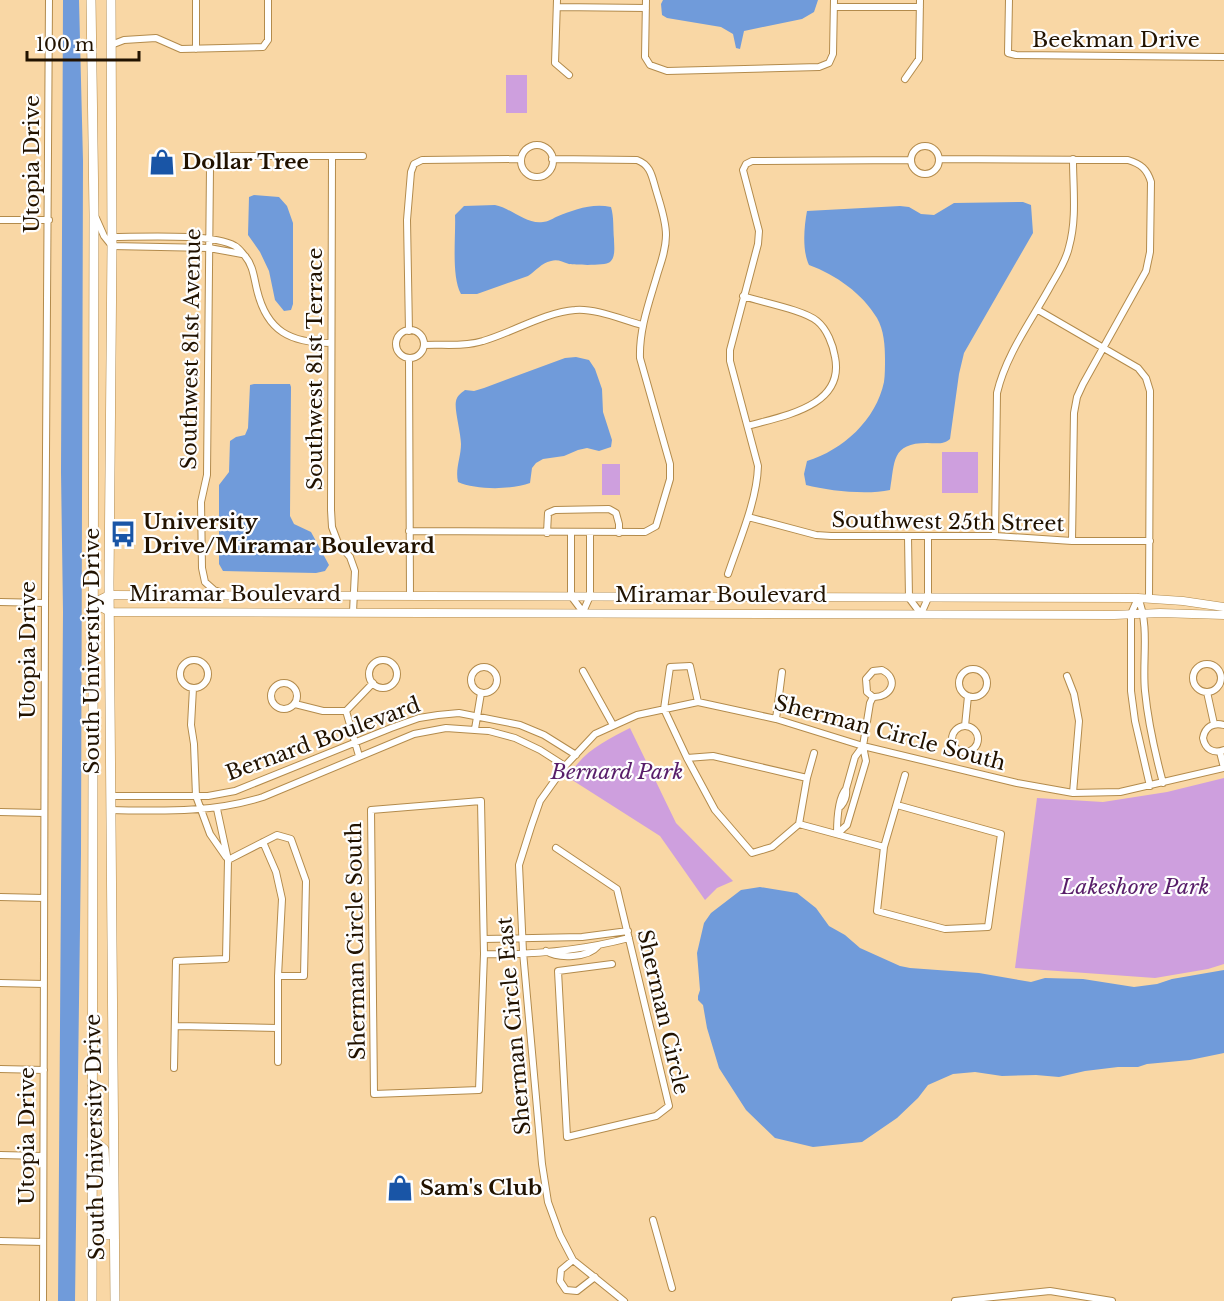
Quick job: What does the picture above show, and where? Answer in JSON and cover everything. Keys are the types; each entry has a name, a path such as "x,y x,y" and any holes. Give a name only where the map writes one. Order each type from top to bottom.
{"main road":[{"name":"South University Drive","path":"91,0 94,214 92,1301"},
{"name":"South University Drive","path":"111,0 110,810 115,1301"},
{"path":"94,254 104,264 112,278"},
{"path":"92,1139 104,1149 109,1252 114,1264"}],"street":[{"name":"Utopia Drive","path":"43,1301 49,0"},
{"path":"196,0 196,49"},
{"path":"111,45 124,40 156,38 181,49 263,47 268,40 268,0"},
{"path":"646,0 645,57 650,65 668,70 819,67 829,63 833,54 834,3 920,3 919,59 905,79"},
{"name":"Beekman Drive","path":"1009,0 1008,53 1016,55 1224,57"},
{"path":"569,75 555,63 557,4 646,8"},
{"path":"539,145 548,150 552,159 550,169 537,177 527,173 521,165 525,150 539,145"},
{"path":"922,146 931,148 938,154 939,159 937,168 925,174 916,172 910,160 914,151 922,146"},
{"name":"Southwest 81st Avenue","path":"228,595 214,590 205,582 202,568 201,502 207,475 210,168 219,157 229,156 332,157"},
{"path":"332,157 363,156"},
{"name":"Southwest 81st Terrace","path":"332,157 332,527 338,543 350,557 355,571 353,612"},
{"path":"409,331 407,220 411,172 414,164 422,160 521,159"},
{"path":"409,531 619,533 645,532 656,526 670,479 670,464 640,358 642,325 664,253 666,237 665,224 651,171 645,163 637,160 552,159"},
{"path":"939,159 1128,160 1140,164 1148,172 1151,182 1150,241 1146,271 1077,398 1074,413 1072,541"},
{"path":"995,536 997,393 1007,361 1038,310 1069,249 1074,219 1073,159"},
{"path":"728,574 748,517 758,476 758,466 730,362 730,350 758,244 759,231 743,170 746,164 752,161 910,160"},
{"path":"94,214 104,236 112,241 209,248 243,254"},
{"path":"0,220 49,220"},
{"path":"112,241 209,238 237,246 252,270 260,301 273,324 284,333 308,343 331,343"},
{"path":"743,296 806,315 817,321 826,332 833,347 836,362 835,375 830,387 819,401 805,410 748,426"},
{"path":"424,345 469,344 483,341 561,312 575,310 586,310 642,325"},
{"path":"1038,310 1138,368 1146,378 1150,391 1149,598"},
{"path":"409,331 421,336 424,345 418,356 409,358 401,355 396,347 401,334 409,331"},
{"path":"409,358 410,596"},
{"path":"547,533 548,513 555,510 609,509 616,513 619,533"},
{"name":"Southwest 25th Street","path":"748,517 816,535 995,536 1072,541 1150,541"},
{"path":"571,532 571,596 583,612 590,596 590,532"},
{"path":"908,537 909,598 921,614 928,598 928,537"},
{"name":"Miramar Boulevard","path":"93,603 110,595 590,596 1149,598 1224,607"},
{"path":"1138,598 1144,614 1145,690 1148,719 1162,783"},
{"path":"1138,598 1131,614 1131,691 1135,721 1150,786"},
{"path":"0,602 45,603"},
{"name":"Miramar Boulevard","path":"93,603 110,612 1224,615"},
{"path":"382,660 393,665 396,675 391,685 380,687 373,683 369,673 372,665 382,660"},
{"path":"195,661 204,664 208,677 203,685 193,688 183,681 181,672 186,663 195,661"},
{"path":"1206,664 1218,669 1221,677 1216,689 1207,692 1199,689 1193,676 1198,668 1206,664"},
{"path":"698,702 690,666 670,667 664,709 714,810 752,853 772,847 799,824 814,753"},
{"path":"489,667 496,673 498,681 490,692 481,693 472,684 472,675 477,669 489,667"},
{"path":"970,669 978,670 986,680 985,690 977,696 968,696 961,690 960,678 970,669"},
{"path":"882,670 891,677 891,688 883,696 873,697 867,692 866,679 873,671 882,670"},
{"path":"583,671 613,726"},
{"path":"776,719 782,672"},
{"path":"1067,676 1074,694 1079,721 1073,793"},
{"path":"295,704 298,696 292,685 284,683 273,689 271,701 276,707 284,710 295,704 322,711 346,711 373,683"},
{"path":"193,688 191,725 196,796 210,834 228,860"},
{"path":"1207,692 1214,724"},
{"path":"475,729 481,693"},
{"path":"965,726 968,696"},
{"path":"837,834 848,825 866,761 863,746 873,697"},
{"name":"Sherman Circle South","path":"565,766 595,734 638,715 698,702 776,719 863,746 1017,783 1073,793 1120,792 1224,768"},
{"path":"346,711 359,756"},
{"name":"Bernard Boulevard","path":"110,796 218,795 243,788 419,718 459,713 520,725 544,735 576,754"},
{"path":"1224,725 1214,724 1206,729 1203,738 1210,750 1222,751 1224,768"},
{"path":"965,726 975,730 978,742 974,750 961,752 954,747 951,738 955,730 965,726"},
{"name":"Bernard Boulevard","path":"110,810 201,810 239,805 414,734 446,728 475,729 515,738 565,766"},
{"path":"837,834 842,794 846,789 855,757 863,746"},
{"path":"958,768 961,752"},
{"path":"687,758 713,756 807,778"},
{"name":"Sherman Circle East","path":"565,766 540,801 519,865 523,952 545,1183 548,1202 560,1235 573,1260 624,1301"},
{"path":"897,805 1001,834 988,927 945,929 877,911 884,847 905,775"},
{"path":"846,789 856,793"},
{"name":"Sherman Circle South","path":"481,801 484,954 479,1090 374,1095 371,810 481,801"},
{"path":"174,1068 176,961 226,959 228,860 217,809"},
{"path":"0,812 44,813"},
{"path":"799,824 884,847"},
{"path":"228,860 277,835 291,839 306,881 304,976 278,976"},
{"path":"263,843 276,872 282,899 278,976 278,1062"},
{"name":"Sherman Circle","path":"556,848 617,889 669,1106 656,1116 567,1137 558,971 612,964"},
{"path":"0,897 44,898"},
{"path":"484,939 628,935"},
{"path":"484,954 598,946 628,935"},
{"path":"567,938 568,949"},
{"path":"545,951 555,956 584,954 593,951 598,946"},
{"path":"0,983 44,984"},
{"path":"176,1026 278,1028"},
{"path":"0,1069 44,1070"},
{"path":"0,1155 43,1156"},
{"path":"652,1220 672,1288"},
{"path":"0,1241 43,1242"},
{"path":"573,1260 561,1270 560,1281 567,1290 577,1291 595,1277"},
{"path":"955,1301 1028,1297 1050,1291 1113,1301"}],"green space":[{"path":"506,75 527,75 527,113 506,113"},
{"path":"942,452 978,452 978,493 942,493"},
{"path":"602,464 620,464 620,495 602,495"},
{"name":"Bernard Park","path":"630,728 676,823 733,881 717,888 705,900 660,836 569,778 587,754"},
{"name":"Lakeshore Park","path":"1224,778 1224,964 1155,978 1015,968 1037,798 1103,802 1167,792"}],"water":[{"path":"63,0 79,0 83,161 81,853 75,1301 58,1301 63,612 61,472"},
{"path":"663,0 818,0 814,12 802,19 744,31 740,49 736,48 733,34 721,27 667,18 662,15"},
{"path":"254,195 279,197 287,206 293,223 293,304 291,310 284,311 275,300 269,271 248,235 249,197"},
{"path":"1023,202 1031,205 1033,233 964,353 950,439 942,443 915,444 901,450 894,463 890,490 848,492 806,485 804,474 807,461 845,441 866,421 874,409 884,382 885,362 883,333 871,309 848,286 809,265 804,246 807,211 900,206 909,207 921,214 934,215 954,203"},
{"path":"495,205 537,222 546,222 583,208 611,207 613,257 610,262 597,265 551,261 541,265 528,276 477,294 461,294 455,267 455,215 464,206"},
{"path":"576,357 589,360 595,369 602,389 603,412 612,440 611,447 599,451 587,448 564,456 543,459 532,468 530,483 522,485 484,488 458,482 461,444 456,405 459,395 465,390 474,391 565,358"},
{"path":"290,384 290,516 294,524 311,532 329,565 325,571 316,573 223,571 219,564 219,485 229,472 230,441 245,435 248,428 250,385"},
{"path":"760,887 797,893 816,908 829,926 845,935 860,948 900,966 910,968 979,973 1031,982 1045,978 1083,979 1134,987 1224,970 1224,1053 1138,1067 1085,1071 1059,1077 1002,1076 975,1072 953,1074 928,1085 897,1118 862,1142 813,1147 775,1138 746,1110 719,1068 703,1005 698,1000 700,990 697,953 704,923 711,913 741,890"}],"place":[{"name":"Dollar Tree","path":"162,162"},
{"name":"University Drive/Miramar Boulevard","path":"123,534"},
{"name":"Sam's Club","path":"400,1188"}]}
